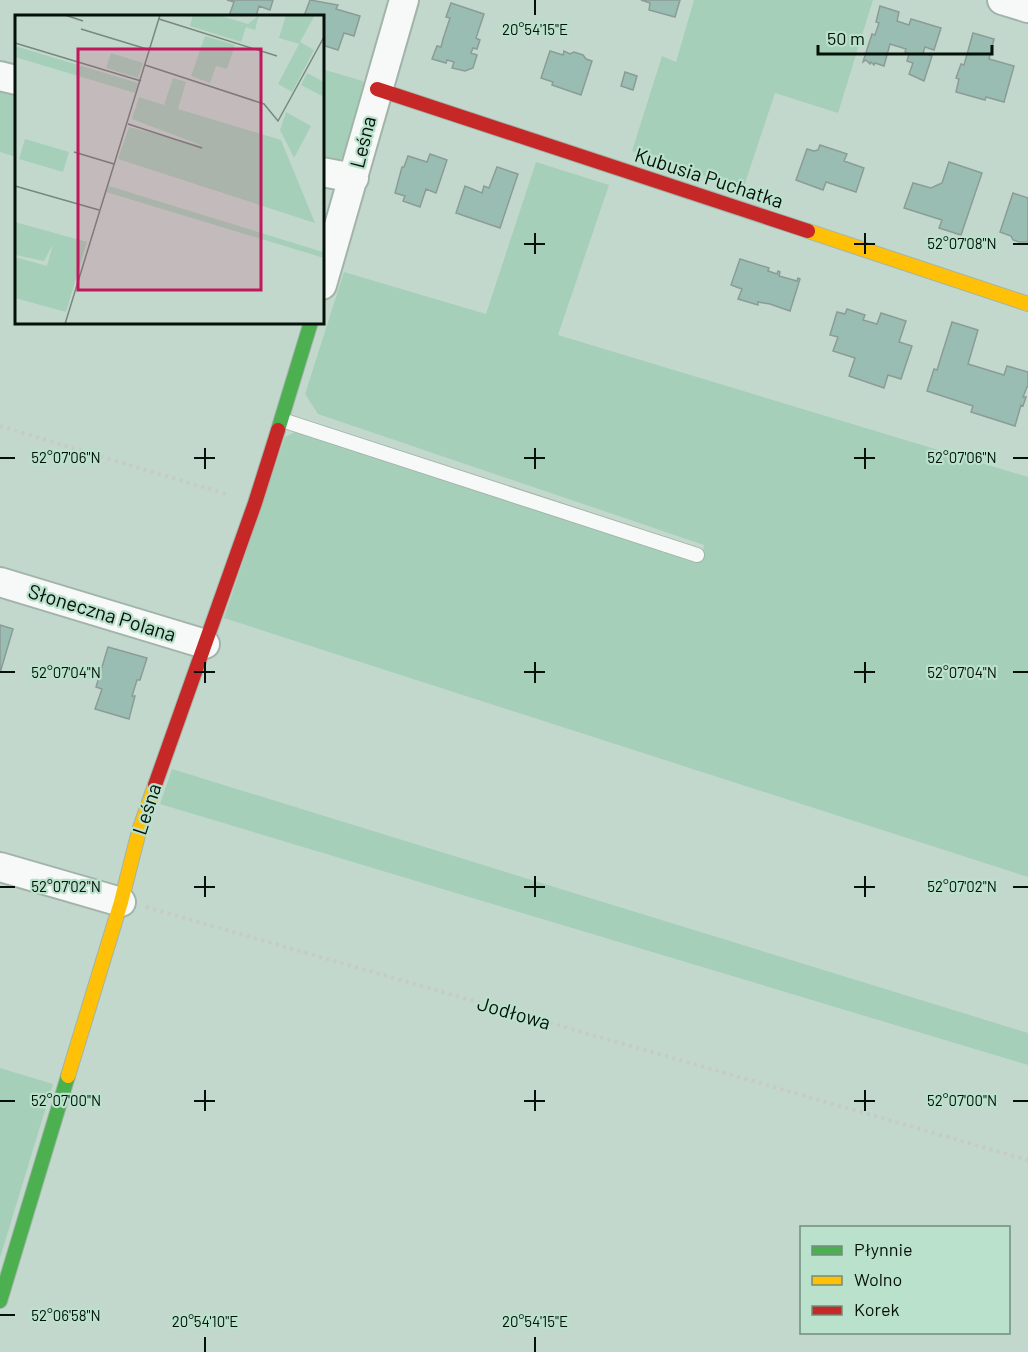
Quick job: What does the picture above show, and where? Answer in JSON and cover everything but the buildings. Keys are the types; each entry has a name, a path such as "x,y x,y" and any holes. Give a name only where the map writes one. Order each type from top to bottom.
{"street":[{"path":"1002,0 1028,8"},
{"name":"Leśna","path":"324,278 354,178 399,1"},
{"path":"0,76 15,80"},
{"name":"Kubusia Puchatka","path":"377,89 1028,304"},
{"path":"324,172 354,178"},
{"name":"Leśna","path":"0,1301 120,902 139,831 255,503 310,324"},
{"name":"Słoneczna Polana","path":"0,582 205,644"},
{"path":"0,867 120,902"}],"lane":[{"path":"282,420 697,555"}],"path":[{"path":"0,426 255,503"},
{"name":"Jodłowa","path":"120,902 151,908 1028,1161"}],"green space":[{"path":"694,0 873,0 838,113 775,93 743,189 632,151 662,56 676,62"},
{"path":"324,70 363,81 367,88 347,154 336,162 324,164"},
{"path":"0,90 15,95 15,157 0,152"},
{"path":"536,162 609,185 558,335 1028,477 1028,877 224,618 285,437 297,431 701,562 704,545 318,414 305,394 344,272 486,314"},
{"path":"172,769 1028,1033 1028,1065 160,804"},
{"path":"0,1068 53,1084 0,1258"}],"traffic: fast":[{"path":"278,430 310,324"},
{"path":"0,1301 68,1076"}],"traffic: slow":[{"path":"808,231 1028,304"},
{"path":"68,1076 121,902 139,831 155,785"}],"traffic: jam":[{"path":"377,89 808,231"},
{"path":"155,785 255,503 278,430"}]}
